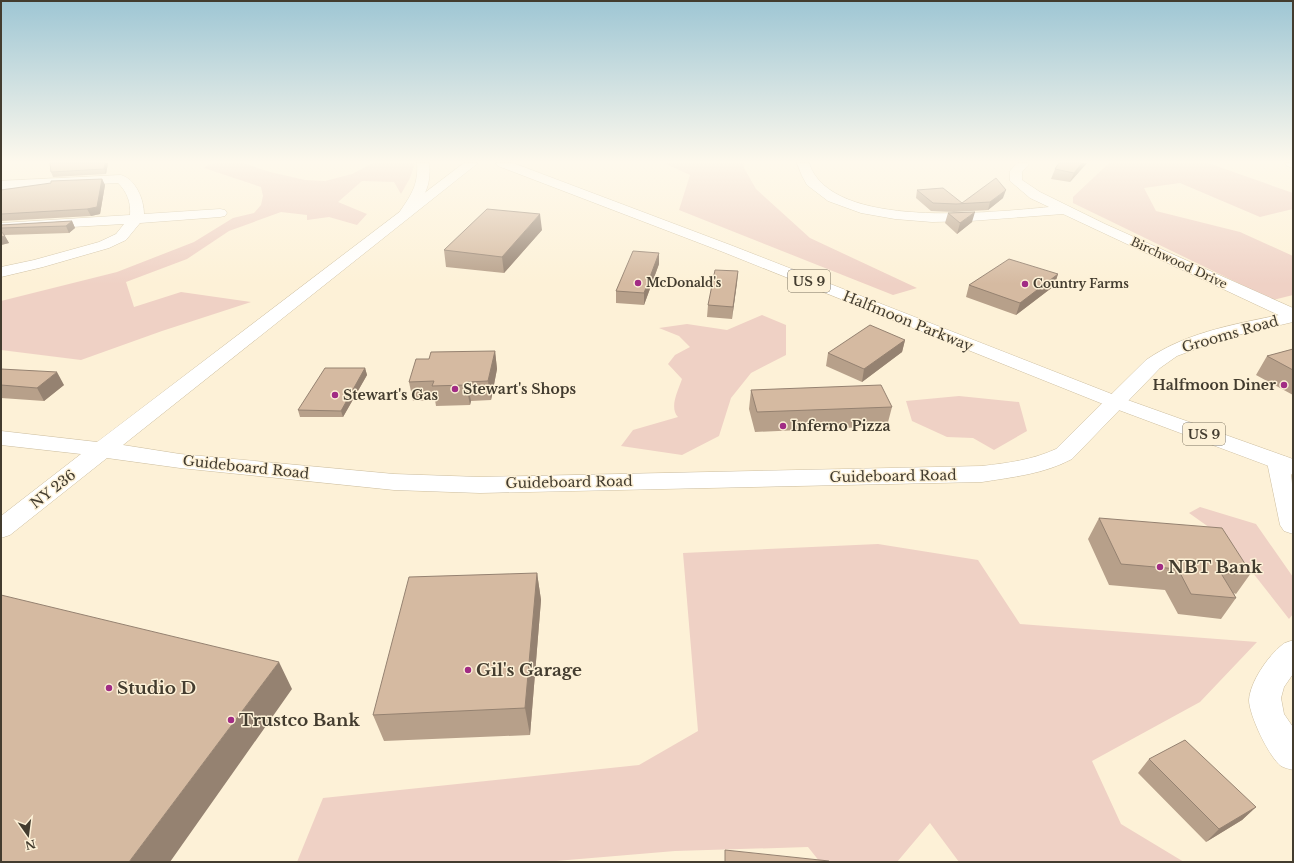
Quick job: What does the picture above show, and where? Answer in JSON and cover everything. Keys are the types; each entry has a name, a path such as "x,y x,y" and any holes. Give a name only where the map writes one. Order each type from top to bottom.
{"street":[{"path":"1,272 37,264 104,245 121,237 136,219 138,210 137,203"},
{"path":"405,214 412,203"},
{"name":"NY 236","path":"1,529 419,203"},
{"name":"Halfmoon Parkway","path":"608,203 728,249 1115,402 1286,464"},
{"name":"Birchwood Drive","path":"847,203 860,208 888,214 940,218 1009,215 1066,210"},
{"name":"Birchwood Drive","path":"1052,203 1293,316"},
{"path":"1,228 220,213"},
{"name":"Grooms Road","path":"1115,402 1153,364 1170,352 1219,334 1293,316"},
{"name":"Guideboard Road","path":"1,438 104,450 180,461 394,482 480,485 982,474 1025,468 1057,458 1064,454 1087,432 1115,402"},
{"path":"1286,464 1293,525"},
{"path":"1293,653 1273,678 1265,695 1266,714 1275,731 1293,754"}],"shaded area":[{"path":"261,203 341,203 367,214 357,225 329,217 307,220 307,215 281,212 229,231 187,259 126,282 134,307 181,292 251,302 162,331 81,360 1,350 1,301 117,272 194,242 233,218 254,213"},
{"path":"681,203 772,203 810,238 917,288 893,295 679,210"},
{"path":"1074,203 1152,203 1156,211 1240,232 1293,256 1293,295 1273,300"},
{"path":"1228,203 1293,203 1293,209 1260,217"},
{"path":"762,315 786,325 786,355 751,373 731,398 719,436 682,455 621,446 633,430 678,417 675,413 674,404 682,379 668,364 675,355 690,347 679,336 659,328 687,324 727,330"},
{"path":"959,396 1019,402 1027,431 994,450 973,438 947,437 912,421 906,401"},
{"path":"1200,507 1256,524 1293,577 1293,614 1289,619 1227,540 1189,513"},
{"path":"878,544 978,560 1020,624 1257,642 1200,702 1092,761 1121,824 1184,862 959,862 930,823 897,862 820,862 808,847 675,851 544,862 297,862 323,798 639,765 698,731 683,553"}],"building":[{"path":"1,203 98,203 97,207 87,209 1,214"},
{"path":"939,203 968,203 956,204"},
{"path":"487,209 540,214 502,257 444,250"},
{"path":"975,212 960,223 948,213"},
{"path":"72,221 66,226 1,228 1,225"},
{"path":"1,231 5,236 1,237"},
{"path":"633,251 659,253 644,293 616,291"},
{"path":"1009,259 1058,274 1020,303 969,285"},
{"path":"715,270 738,271 733,307 708,305"},
{"path":"870,325 905,340 864,369 828,353"},
{"path":"1293,349 1293,370 1267,356"},
{"path":"495,351 488,381 467,382 466,385 432,386 434,381 409,382 416,359 429,359 431,352"},
{"name":"Stewart's Gas","path":"325,368 365,368 341,411 298,410"},
{"path":"1,369 57,372 37,388 1,385"},
{"path":"881,385 892,407 757,412 751,390"},
{"path":"1099,518 1222,528 1251,573 1219,570 1236,598 1191,594 1178,569 1121,564"},
{"name":"Gil's Garage","path":"537,573 525,708 373,715 409,577"},
{"path":"1,595 279,662 129,862 1,862"},
{"path":"1185,740 1256,807 1219,829 1149,759"},
{"path":"725,850 829,861 829,862 725,862"}],"place":[{"name":"McDonald's","path":"638,283"},
{"name":"Country Farms","path":"1025,284"},
{"name":"Halfmoon Diner","path":"1284,385"},
{"name":"Stewart's Shops","path":"455,389"},
{"name":"Stewart's Gas","path":"335,395"},
{"name":"Inferno Pizza","path":"783,426"},
{"name":"NBT Bank","path":"1160,567"},
{"name":"Gil's Garage","path":"468,670"},
{"name":"Studio D","path":"109,688"},
{"name":"Trustco Bank","path":"231,720"}]}
